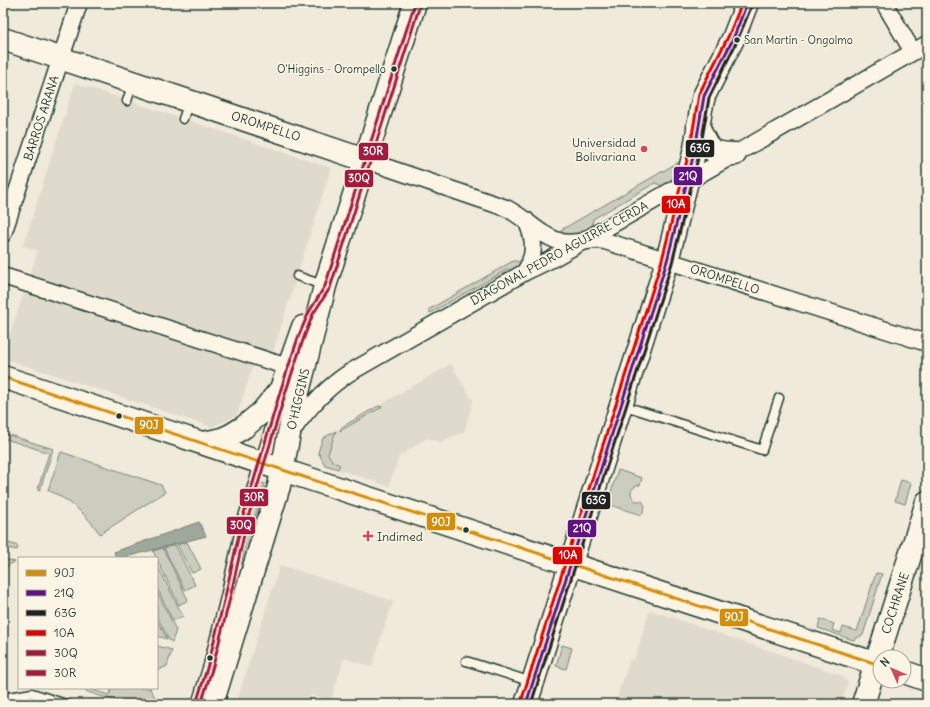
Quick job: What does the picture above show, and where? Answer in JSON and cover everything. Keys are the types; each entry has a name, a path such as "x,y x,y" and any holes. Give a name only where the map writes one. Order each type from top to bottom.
{"main road":[{"name":"O'HIGGINS","path":"212,704 284,470 294,408 325,286 415,3"},
{"path":"526,704 667,261 695,149 701,110 707,90 733,39 747,3"},
{"name":"OROMPELLO","path":"3,39 60,58 130,91 186,110 365,160"},
{"path":"698,125 704,141 710,148 722,154 735,154"},
{"path":"204,443 222,439 244,426 262,412 281,389 299,335 309,312 325,286"},
{"path":"3,377 872,662"},
{"name":"COCHRANE","path":"883,649 927,502"},
{"path":"912,675 927,680"},
{"name":"COCHRANE","path":"863,704 872,680"}],"street":[{"name":"BARROS ARANA","path":"3,234 79,3"},
{"path":"884,3 913,52"},
{"name":"DIAGONAL PEDRO AGUIRRE CERDA","path":"289,434 303,415 321,396 341,379 525,272 539,266 927,44"},
{"name":"OROMPELLO","path":"365,160 510,210 546,235 556,240 567,243 596,239 606,240 667,261 927,343"},
{"path":"525,272 530,262 533,250 531,233 526,220"},
{"path":"3,276 288,367"}],"lane":[{"path":"297,276 325,286"},
{"name":"O'HIGGINS","path":"196,704 208,665 225,597 240,526 281,389"},
{"path":"621,404 762,450 779,398"},
{"path":"466,661 533,682"},
{"path":"3,698 32,693 66,704"}],"shaded area":[{"path":"75,83 331,168 272,355 258,351 237,415 212,427 3,358 3,354 38,251 23,246"},
{"path":"684,159 676,174 670,181 662,186 655,183 593,219 592,227 576,236 565,237 561,230"},
{"path":"513,261 523,264 513,273 508,269 430,313 428,310"},
{"path":"451,364 473,401 464,432 440,442 427,438 399,456 389,486 325,465 318,452 323,438"},
{"path":"30,397 183,448 30,398"},
{"path":"378,406 382,407 340,431 342,427"},
{"path":"336,431 328,454 333,462 340,465 338,469 325,465 318,452 323,438"},
{"path":"3,433 53,449 40,490 38,489 49,453 6,439 3,449"},
{"path":"61,452 161,485 165,492 100,534 71,503 48,490"},
{"path":"618,470 642,478 640,485 632,489 631,494 633,499 636,501 642,501 645,506 642,515 607,504"},
{"path":"901,480 911,483 905,504 895,501"},
{"path":"260,482 265,484 252,527 245,564 239,579 248,526"},
{"path":"199,522 206,536 126,557 116,557 114,552"},
{"path":"3,541 18,546 17,550 3,547"},
{"path":"187,542 201,569 192,573 177,545"},
{"path":"175,545 195,585 185,590 164,548"},
{"path":"163,548 188,600 179,605 158,561 158,557 156,557 153,551"},
{"path":"3,559 15,562 3,568"},
{"path":"280,565 393,601 372,667 344,658 331,701 311,695 308,704 236,704"},
{"path":"158,567 183,616 173,621 158,590"},
{"path":"876,573 882,574 863,635 853,640 818,628 820,619 834,624 832,630 841,633 843,627 857,631"},
{"path":"158,594 176,630 172,642 169,640 158,618"},
{"path":"650,610 841,675 848,683 841,704 802,704 789,700 787,704 615,704 630,659 634,660"},
{"path":"158,622 167,639 158,636"},
{"path":"562,645 572,648 566,669 556,666"},
{"path":"158,646 172,650 167,666 158,670"},
{"path":"86,689 89,689 109,695 112,689 150,689 156,699 138,702 120,701 85,691"},
{"path":"31,699 47,704 15,704 15,702"}],"transit line":[{"name":"30Q","path":"196,704 208,665 242,520 281,389 299,335 309,312 325,286 415,3"},
{"name":"10A","path":"521,702 662,260 690,148 699,94 728,37 742,3"},
{"name":"21Q","path":"526,704 667,261 695,149 704,96 733,39 747,3"},
{"name":"30R","path":"201,704 213,666 247,521 286,391 313,314 330,288 420,5"},
{"name":"63G","path":"531,704 672,263 700,150 709,98 737,41 752,5"},
{"name":"90J","path":"3,377 872,662"}],"place":[{"name":"San Martín - Ongolmo","path":"737,40"},
{"name":"O'Higgins - Orompello","path":"394,69"},
{"name":"Universidad Bolivariana","path":"644,149"},
{"name":"Indimed","path":"368,536"}]}
